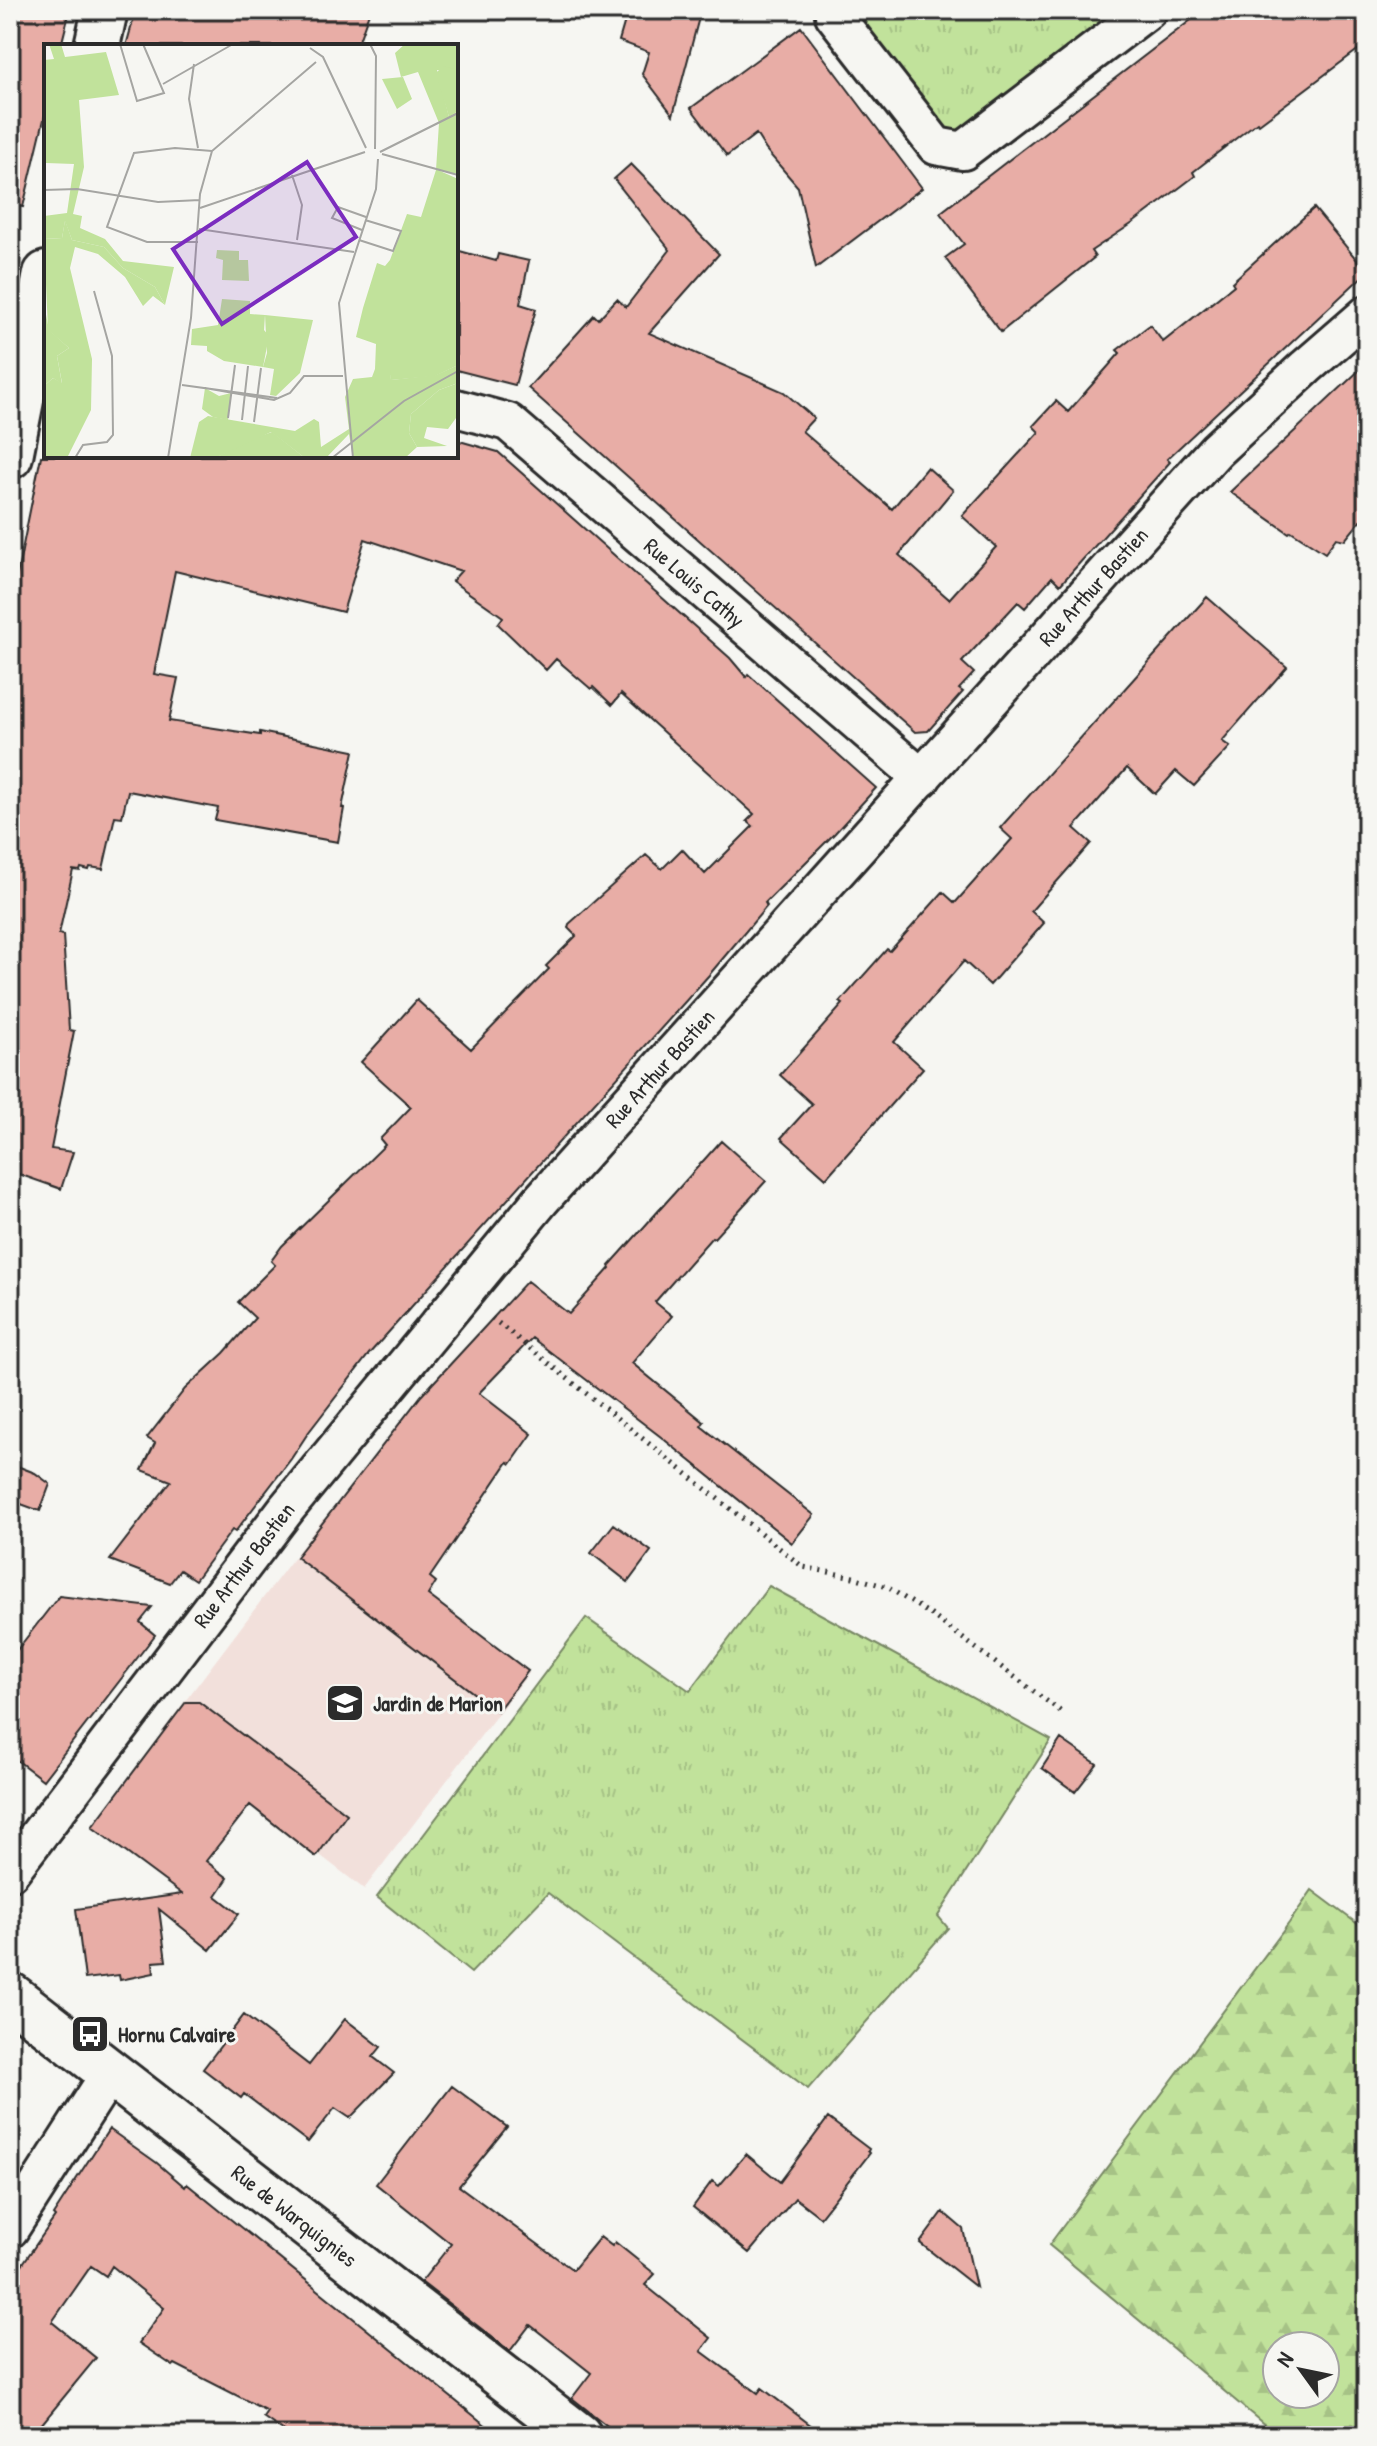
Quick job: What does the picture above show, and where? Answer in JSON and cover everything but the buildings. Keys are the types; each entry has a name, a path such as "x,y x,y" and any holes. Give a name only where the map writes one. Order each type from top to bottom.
{"street":[{"path":"97,44 105,10"},
{"path":"834,10 834,15 936,146 963,151 1148,10"},
{"path":"10,456 44,292"},
{"name":"Rue Arthur Bastien","path":"10,1872 287,1508 541,1200 1216,450 1367,314"},
{"name":"Rue Louis Cathy","path":"458,409 508,422 922,778"},
{"name":"Rue de Warquignies","path":"10,1995 579,2436"},
{"path":"10,2229 110,2073"}],"path":[{"path":"463,1295 803,1567 887,1587 930,1614 1063,1713"}],"shaded area":[{"name":"Jardin de Marion","path":"323,1519 529,1673 364,1889 161,1733"}],"green space":[{"path":"834,10 1148,10 963,151"},
{"path":"769,1586 1051,1740 938,1916 948,1928 808,2089 548,1893 471,1973 377,1897 586,1618 690,1691"},
{"path":"1312,1890 1367,1931 1367,2436 1278,2436 1049,2245"}],"place":[{"name":"Jardin de Marion","path":"345,1703"},
{"name":"Hornu Calvaire","path":"90,2034"}]}
